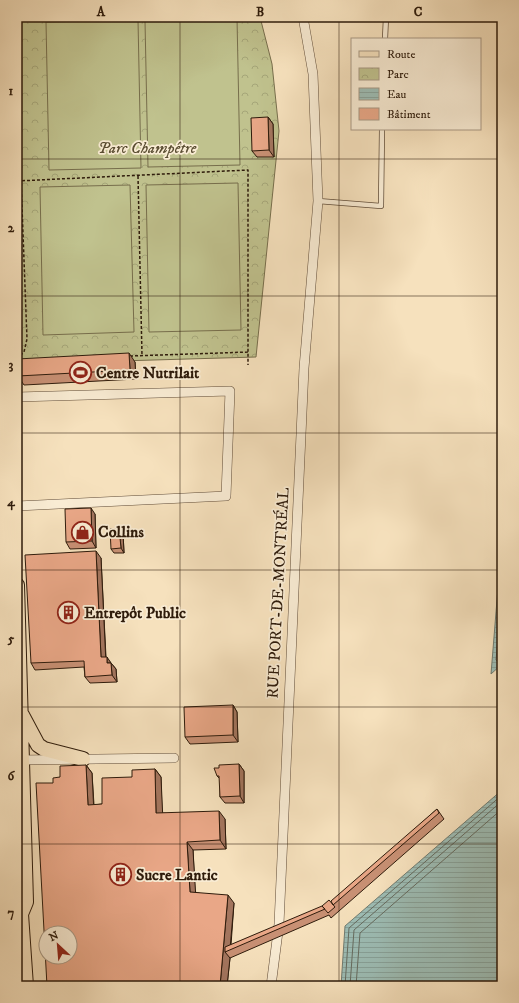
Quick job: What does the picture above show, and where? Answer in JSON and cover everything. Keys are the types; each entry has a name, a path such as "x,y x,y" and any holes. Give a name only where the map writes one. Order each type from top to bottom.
{"main road":[{"path":"17,585 20,711 18,758 26,902 19,910 26,986"},
{"path":"20,711 38,745 44,749 83,759"}],"street":[{"name":"RUE PORT-DE-MONTRÉAL","path":"271,986 280,916 304,368 318,201 313,74 303,17"},
{"path":"17,397 230,391 226,496 17,506"},
{"path":"18,758 174,758"}],"lane":[{"path":"385,38 386,17"},
{"path":"318,201 382,206 382,130"}],"path":[{"path":"17,181 248,170 248,365"},
{"path":"138,176 142,356"},
{"path":"17,359 24,352 27,339 21,181"},
{"path":"126,356 248,352"},
{"path":"17,359 25,359"}],"green space":[{"name":"Parc Champêtre","path":"17,17 260,17 272,64 279,131 256,357 17,364"},
{"path":"237,18 240,165 148,167 145,21"},
{"path":"138,20 141,168 49,170 46,22"},
{"path":"238,183 241,330 149,332 146,185"},
{"path":"130,185 134,332 43,335 40,187"}],"water":[{"path":"502,538 502,664 491,674"},
{"path":"502,790 502,986 341,986 345,926"}],"building":[{"path":"268,117 269,150 252,151 251,118"},
{"path":"129,353 130,370 18,376 17,359"},
{"name":"Collins","path":"91,508 92,541 66,542 65,509"},
{"path":"119,528 121,548 111,549 110,529"},
{"name":"Entrepôt Public","path":"96,551 101,657 107,657 107,663 111,663 112,675 85,677 84,661 31,663 25,555"},
{"path":"233,705 233,735 185,737 184,707"},
{"path":"239,764 240,796 220,797 219,776 217,776 214,768 219,768 219,765"},
{"name":"Sucre Lantic","path":"86,765 88,805 102,804 102,778 132,777 132,770 155,769 156,813 219,811 220,840 187,842 190,892 228,895 220,986 47,986 46,965 78,965 78,925 44,925 36,783 53,783 53,778 60,777 60,766"},
{"path":"437,809 439,813 333,905 331,901"},
{"path":"329,900 335,907 328,913 322,906"},
{"path":"322,906 325,909 225,952 225,947"}],"place":[{"name":"Centre Nutrilait","path":"80,373"},
{"name":"Collins","path":"83,532"},
{"name":"Entrepôt Public","path":"68,613"},
{"name":"Sucre Lantic","path":"120,875"}]}
